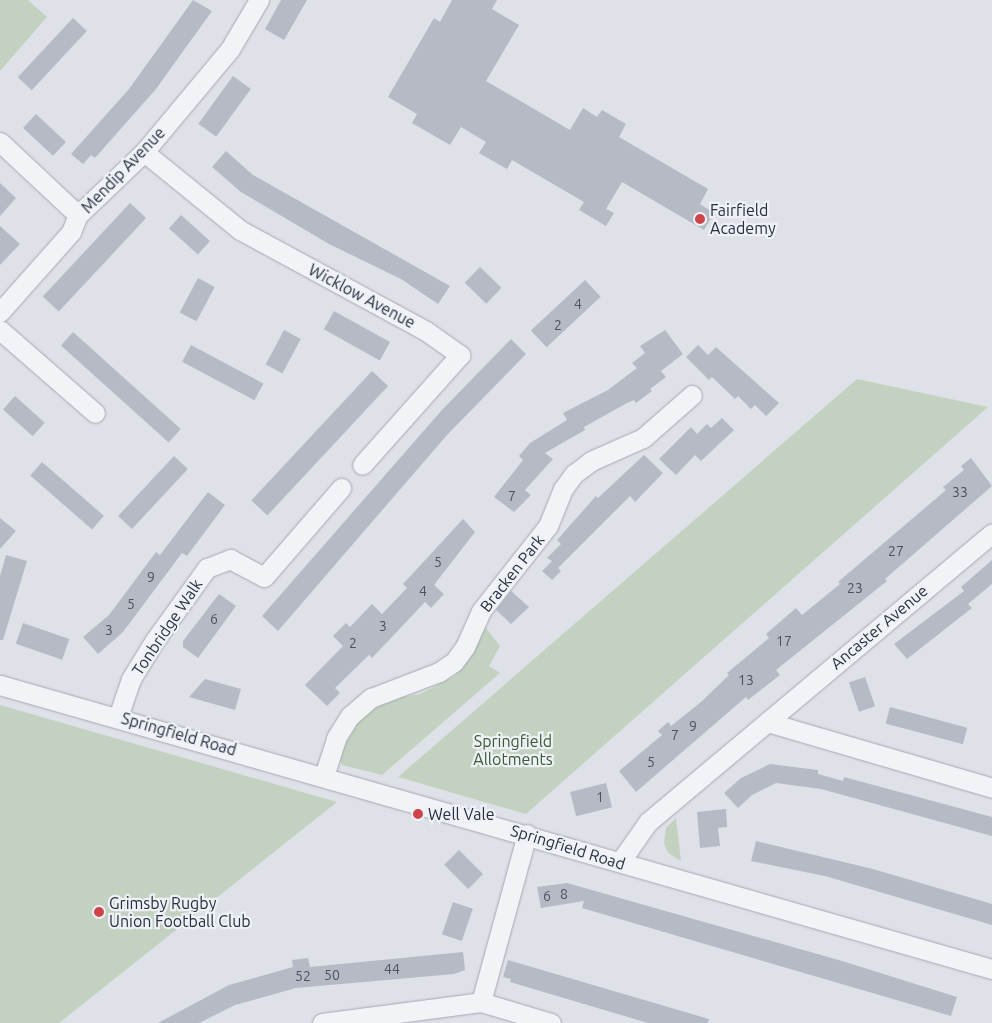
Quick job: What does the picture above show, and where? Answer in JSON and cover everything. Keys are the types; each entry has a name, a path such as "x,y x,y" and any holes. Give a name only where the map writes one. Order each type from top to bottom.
{"street":[{"name":"Mendip Avenue","path":"0,312 72,232 78,215 144,152 230,49 259,0"},
{"path":"0,142 78,215"},
{"name":"Wicklow Avenue","path":"144,152 240,230 426,331 460,355 362,464"},
{"path":"0,330 95,413"},
{"name":"Bracken Park","path":"324,776 336,738 357,710 371,698 439,672 454,662 465,647 481,610 548,526 564,489 574,474 591,461 643,438 692,394"},
{"name":"Tonbridge Walk","path":"118,716 131,679 155,640 207,568 230,559 264,577 341,488"},
{"name":"Ancaster Avenue","path":"620,862 648,822 992,532"},
{"name":"Springfield Road","path":"0,685 118,716 992,969"},
{"path":"767,722 992,788"},
{"path":"481,1002 527,834"},
{"path":"322,1023 481,1002 550,1023"}],"green space":[{"path":"0,0 28,0 47,17 0,71"},
{"name":"Springfield Allotments","path":"857,379 988,407 526,814 398,777"},
{"path":"486,628 500,646 489,666 500,673 382,775 342,765 337,753 353,722 385,700 420,694 455,676"},
{"name":"Grimsby Rugby Union Football Club","path":"0,705 337,802 59,1023 0,1023"},
{"path":"676,818 681,861 668,853 664,843 666,828"}],"building":[{"path":"193,0 212,11 156,89 95,158 91,155 83,164 71,154 129,89"},
{"path":"281,0 307,0 284,40 265,29"},
{"path":"452,0 497,0 492,9 519,25 486,81 570,130 583,108 597,117 602,110 626,124 619,137 708,189 700,204 714,213 704,230 622,182 606,209 614,213 606,226 579,210 584,202 512,160 507,169 479,153 486,142 461,127 450,145 412,123 417,114 388,97 434,18 440,22"},
{"path":"73,18 87,31 32,90 18,77"},
{"path":"233,76 251,89 216,137 198,124"},
{"path":"36,114 66,142 53,156 23,128"},
{"path":"226,151 253,175 450,286 438,304 401,279 329,244 241,192 212,167"},
{"path":"0,183 16,198 0,216"},
{"path":"130,203 146,218 59,312 43,297"},
{"path":"181,215 210,241 198,254 169,228"},
{"path":"0,226 20,244 0,265"},
{"path":"480,267 502,288 486,304 465,283"},
{"path":"198,278 215,287 196,321 180,312"},
{"path":"585,280 601,297 547,347 531,330"},
{"path":"334,311 390,342 380,360 324,329"},
{"path":"284,330 301,339 282,373 266,364"},
{"path":"665,330 683,354 661,371 666,377 650,389 652,391 636,403 634,400 627,403 584,427 585,430 545,453 553,459 525,490 531,495 514,512 494,497 523,460 519,456 530,443 567,420 563,413 608,390 637,368 632,363 645,353 640,346"},
{"path":"73,332 181,429 169,442 61,345"},
{"path":"511,339 526,354 447,435 278,631 262,616 441,411"},
{"path":"191,345 263,383 254,400 182,362"},
{"path":"698,345 708,355 716,347 779,403 766,416 755,405 751,409 738,396 735,399 712,377 709,380 686,357"},
{"path":"372,371 388,386 267,515 251,500"},
{"path":"15,396 45,423 33,436 3,409"},
{"path":"722,418 734,430 701,461 695,455 676,475 659,459 691,427 697,434 707,424 711,428"},
{"path":"644,455 663,473 635,502 630,496 558,568 561,571 552,580 542,571 552,561 547,558 561,544 557,540 596,496 598,498"},
{"path":"174,456 188,469 132,529 118,516"},
{"path":"971,458 992,486 885,579 887,581 776,670 780,675 748,700 746,697 636,792 619,771 662,735 658,731 668,722 671,726 701,702 729,675 727,673 769,638 766,634 796,608 802,615 840,584 838,582 946,490 943,487 964,470 961,466"},
{"path":"42,462 104,516 92,529 30,476"},
{"path":"208,492 225,505 187,556 182,553 123,632 98,654 83,637 109,615 156,552 160,555"},
{"path":"0,518 16,531 0,549"},
{"path":"463,519 475,532 434,585 444,594 431,608 425,602 372,658 369,655 335,688 340,693 327,706 305,685 343,646 333,636 346,623 350,627 372,604 382,614 407,588 403,584"},
{"path":"6,555 27,561 3,640 0,640 0,576"},
{"path":"992,560 992,584 968,604 972,608 907,659 894,644 964,591 961,587"},
{"path":"511,591 529,607 511,624 496,610"},
{"path":"219,594 236,606 198,658 183,647 183,641"},
{"path":"23,623 69,639 62,660 16,644"},
{"path":"865,677 875,706 859,712 849,683"},
{"path":"205,679 241,689 235,710 189,697"},
{"path":"890,707 967,728 963,744 886,723"},
{"path":"770,764 818,770 818,774 843,781 844,777 992,817 992,836 821,789 776,783 752,795 738,808 724,793 741,778"},
{"path":"606,783 612,807 576,816 570,792"},
{"path":"726,809 727,827 718,828 720,846 700,848 697,812"},
{"path":"756,841 873,869 992,904 992,925 825,876 751,861"},
{"path":"459,850 483,874 468,889 444,865"},
{"path":"567,883 842,961 957,997 951,1016 582,908 584,901 541,908 537,887"},
{"path":"453,902 473,909 462,941 442,934"},
{"path":"463,952 465,970 454,974 296,988 235,1005 199,1023 158,1023 229,985 293,967 292,960 308,958 310,967"},
{"path":"508,960 709,1019 708,1023 648,1023 510,982 511,979 503,977"}],"place":[{"name":"Fairfield Academy","path":"700,219"},
{"name":"Well Vale","path":"418,814"},
{"name":"Grimsby Rugby Union Football Club","path":"99,912"}]}
